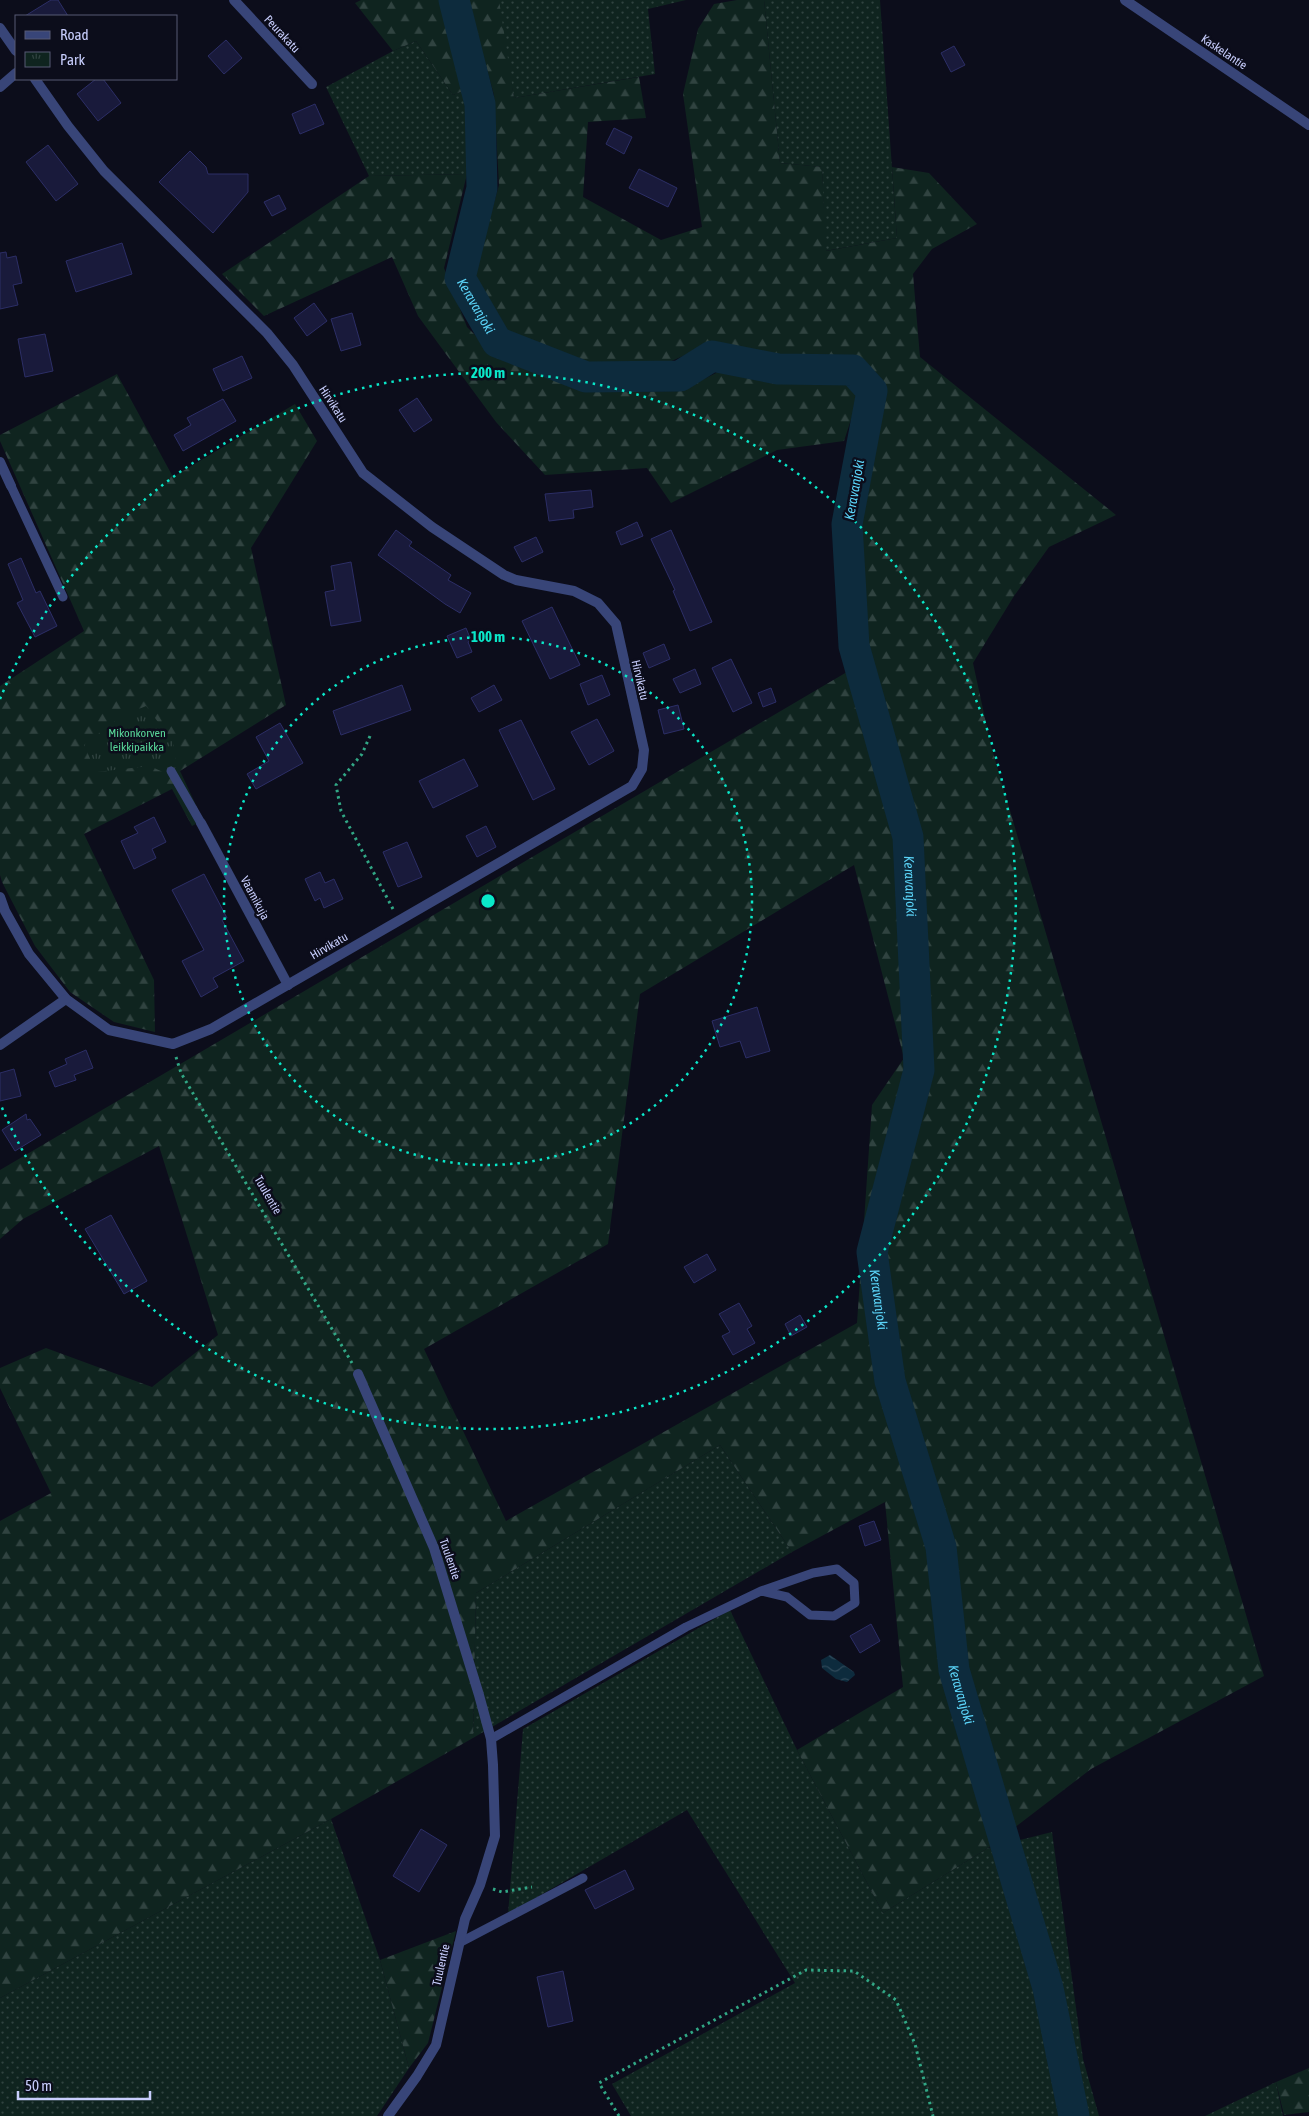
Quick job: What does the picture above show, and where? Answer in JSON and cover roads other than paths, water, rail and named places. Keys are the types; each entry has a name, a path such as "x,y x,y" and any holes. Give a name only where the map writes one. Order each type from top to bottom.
{"street":[{"name":"Peurakatu","path":"234,0 312,84"},
{"name":"Kaskelantie","path":"1125,0 1309,125"},
{"path":"0,28 15,50"},
{"path":"0,87 15,74"},
{"name":"Hirvikatu","path":"36,80 68,126 104,171 267,333 293,366 363,473 432,527 504,575 516,580 574,591 598,603 616,624 644,750 642,769 632,786 211,1029 173,1044 109,1030 66,999"},
{"path":"0,462 11,486"},
{"name":"Vaamikuja","path":"201,823 288,985"},
{"path":"0,897 5,911 29,954 66,999 0,1045"},
{"name":"Tuulentie","path":"358,1374 434,1548 491,1739 495,1836 480,1885 465,1919 436,2045 417,2076 388,2116"}],"lane":[{"path":"11,486 63,597"},
{"path":"171,771 201,823"},
{"path":"491,1739 686,1627 761,1591 813,1573 837,1570 854,1583 855,1603 834,1616 810,1615 788,1597 761,1591"},
{"path":"459,1943 583,1878"}],"water":[{"path":"830,1655 854,1672 855,1675 847,1682 836,1679 822,1668 821,1660"}],"waterway":[{"name":"Keravanjoki","path":"454,0 480,104 482,188 460,278 497,342 586,377 680,376 712,356 778,369 853,370 872,391 847,524 854,646 908,837 919,1070 872,1252 890,1381 941,1547 954,1670 1048,1988 1074,2116"}],"park label":[{"name":"Mikonkorven leikkipaikka","path":"137,740"}]}
